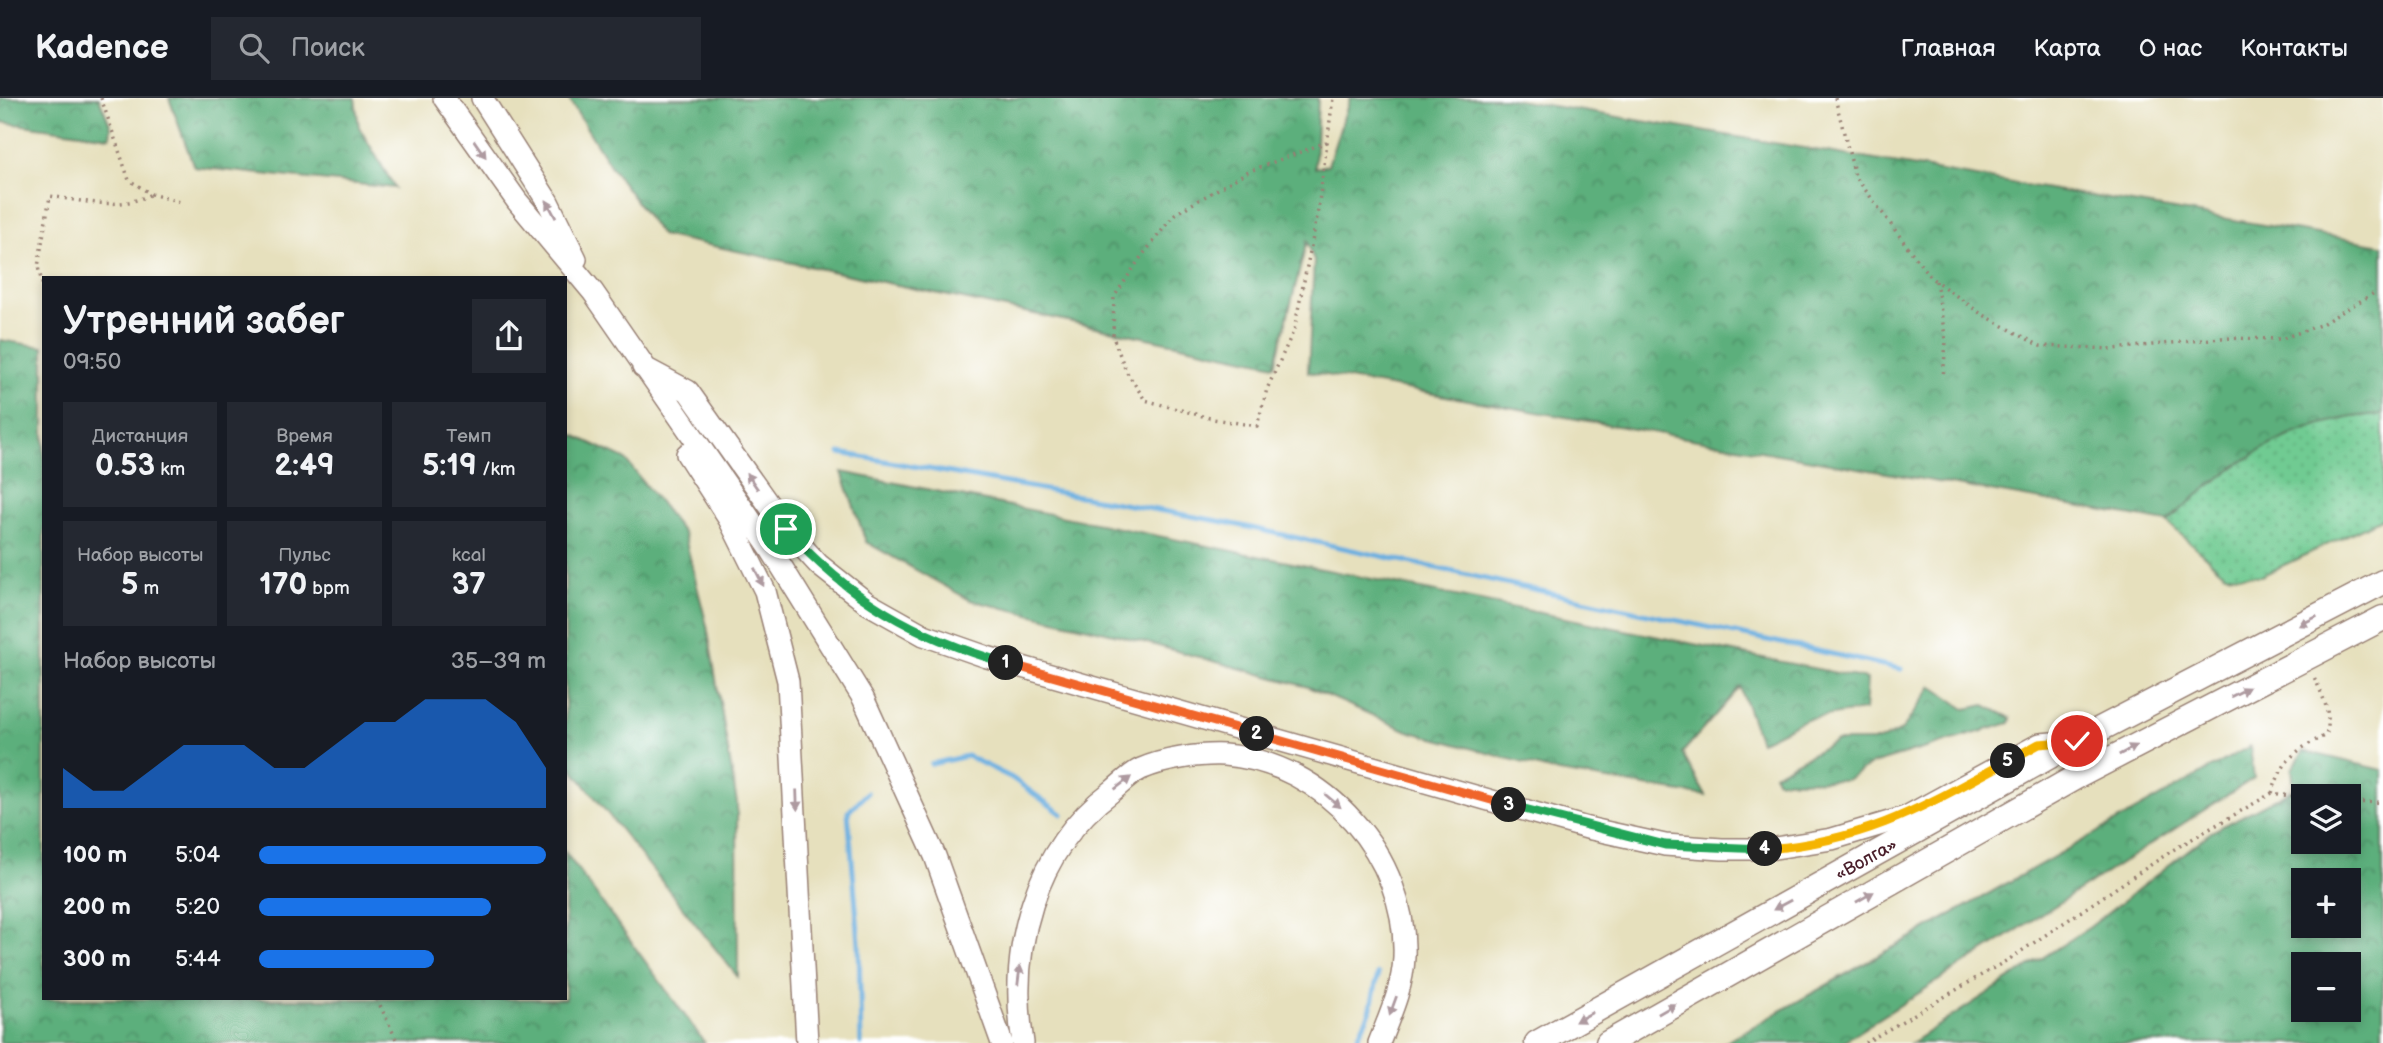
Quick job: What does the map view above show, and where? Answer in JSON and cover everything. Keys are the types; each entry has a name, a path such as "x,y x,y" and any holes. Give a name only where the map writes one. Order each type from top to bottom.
{"highway":[{"name":"«Волга»","path":"1537,1043 2077,741 2383,582"},
{"name":"«Волга»","path":"1608,1043 2076,777 2383,618"}],"main road":[{"path":"444,98 517,201 593,292 770,548 863,698 935,856 1002,1043"},
{"path":"482,98 548,202 593,292"},
{"path":"643,368 688,391 786,529 819,565 867,603 924,635 987,657 1587,828 1665,845 1722,849 1769,849 1832,839 1906,817 2039,744 2077,741"},
{"path":"643,368 686,452 729,519 765,591 789,681 807,1043"},
{"path":"1023,1043 1018,987 1024,939 1040,880 1059,843 1090,808 1140,770 1178,759 1224,755 1269,765 1314,785 1346,812 1378,855 1398,901 1404,956 1399,990 1379,1043"}],"path":[{"path":"101,98 129,180 151,194 180,202"},
{"path":"1327,142 1247,172 1175,214 1114,297 1113,337 1126,371 1144,400 1213,419 1257,426 1267,389 1294,330 1317,217 1333,98"},
{"path":"1835,98 1855,176 1873,205 1936,281 1980,313 2040,346 2113,349 2221,338 2281,340 2320,325 2374,293"},
{"path":"42,282 38,267 50,196 108,204 136,202 151,194"},
{"path":"1936,281 1946,342 1943,378"},
{"path":"2272,793 2280,769 2295,751 2326,735 2329,726 2323,697 2305,660"},
{"path":"1865,1043 2011,958 2173,850 2272,793 2291,796"},
{"path":"2361,803 2383,802"},
{"path":"377,1000 398,1043"}],"green space":[{"path":"0,98 99,98 111,127 110,137 0,122"},
{"path":"169,98 355,98 359,127 395,188 194,167"},
{"path":"568,98 1318,98 1315,168 1328,165 1350,98 1505,98 2383,245 2383,414 2320,424 2265,448 2215,481 2167,522 1308,372 1314,261 1307,241 1275,365 661,235 611,167"},
{"path":"0,340 42,347 42,1000 567,1000 567,855 705,1043 0,1043"},
{"path":"2383,414 2383,518 2261,576 2225,574 2167,522 2215,481 2265,448 2320,424"},
{"path":"567,432 625,459 684,534 707,626 737,803 738,977 567,763"},
{"path":"842,472 1867,679 1865,710 1806,719 1760,742 1740,687 1682,753 1706,796 1553,771 1408,731 1308,687 1118,635 970,600 866,542"},
{"path":"1932,686 1965,709 1985,705 2011,718 2010,723 1872,764 1846,780 1778,781 1774,774 1836,741 1879,741 1902,730"},
{"path":"2250,746 2254,778 1841,1043 1724,1043"},
{"path":"2304,751 2383,770 2383,1043 1911,1043 2090,927 2211,832 2291,791 2291,854 2361,854 2361,784 2294,784 2292,769"}],"waterway":[{"path":"840,453 1224,522 1901,669"},
{"path":"931,764 967,756 1012,778 1062,814"},
{"path":"861,1043 859,943 848,812 867,793"},
{"path":"1355,1043 1370,1012 1378,974"}],"route":[{"path":"786,529 819,565 867,603 924,635 987,657 1587,828 1665,845 1769,849 1869,830 1906,817 2039,744 2077,741"}]}
